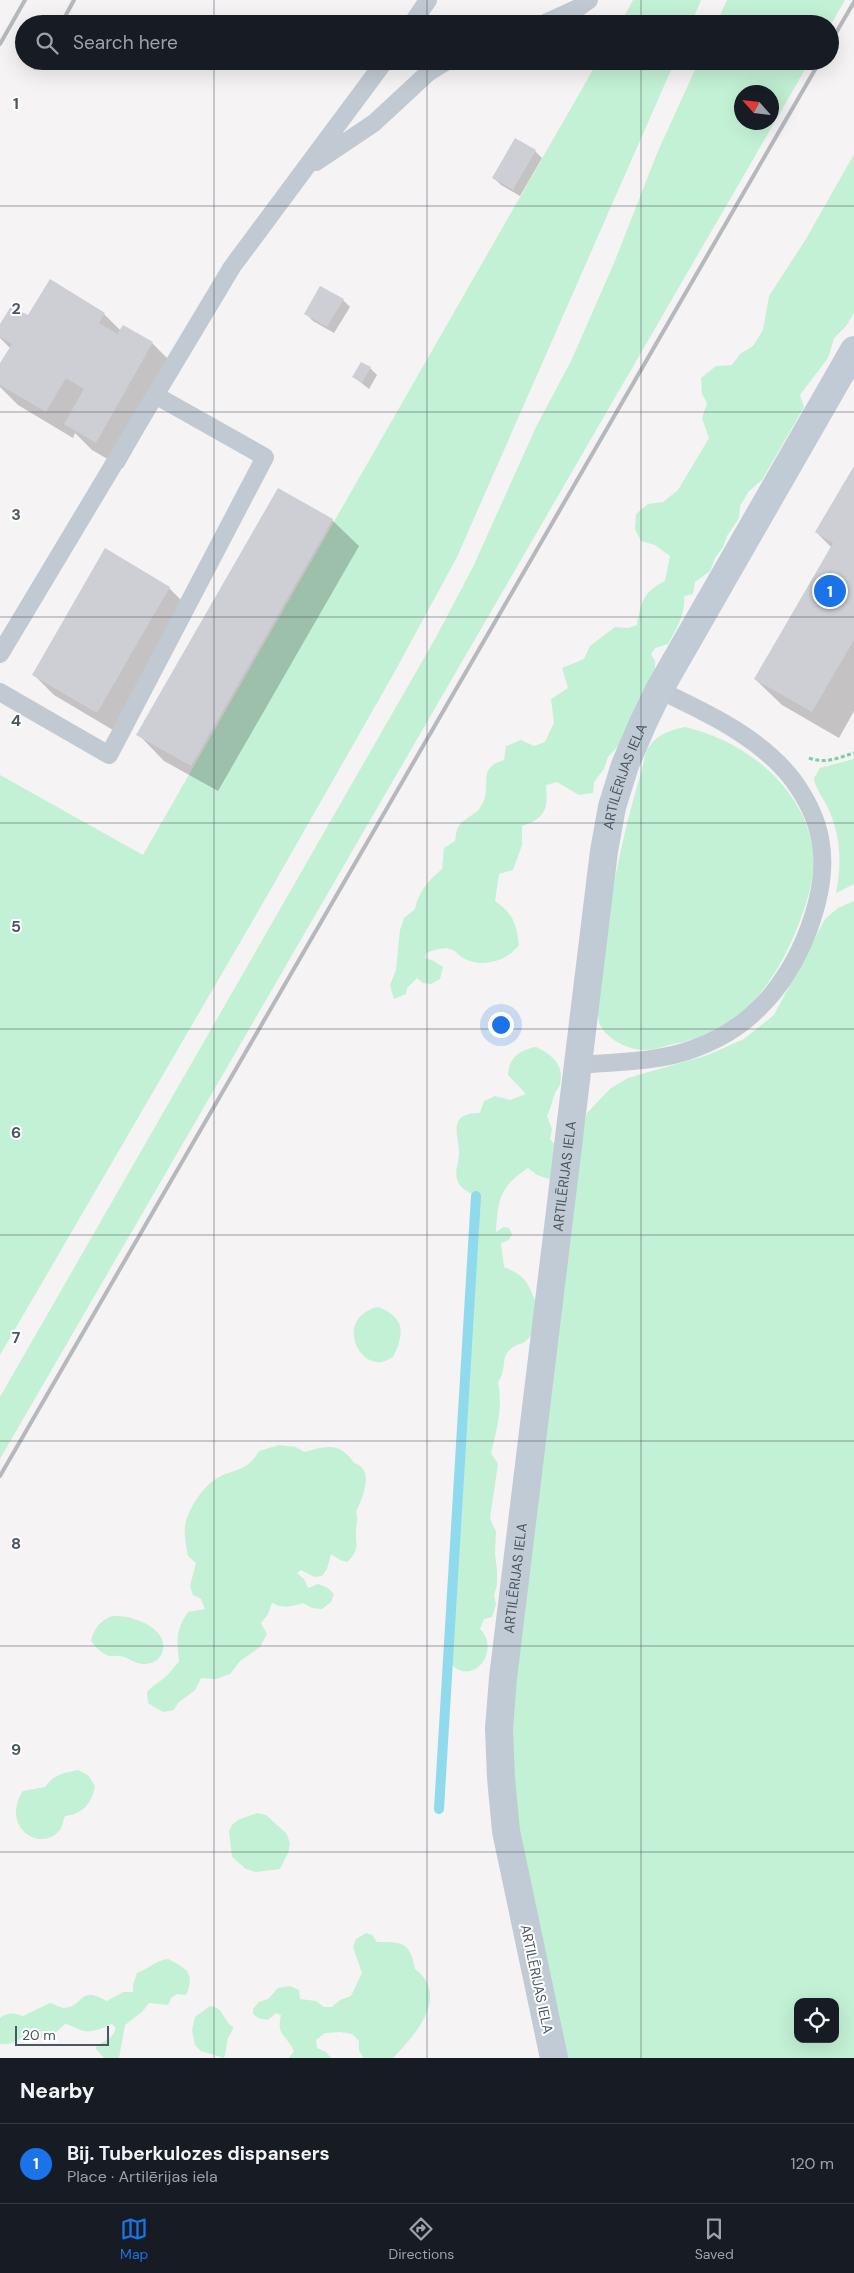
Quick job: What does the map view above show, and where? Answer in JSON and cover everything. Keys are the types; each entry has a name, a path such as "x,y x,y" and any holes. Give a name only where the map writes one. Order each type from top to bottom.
{"street":[{"name":"ARTILĒRIJAS IELA","path":"554,2058 506,1831 500,1778 500,1728 503,1678 604,851 612,807 625,765 659,690 854,350"}],"lane":[{"path":"418,15 428,0"},
{"path":"563,15 578,8 589,0"},
{"path":"0,654 6,632 155,395 232,267 378,70"},
{"path":"305,169 374,124 432,70"},
{"path":"0,692 110,755 265,457 155,395"},
{"path":"578,1066 629,1061 679,1053 714,1040 744,1022 761,1007 788,972 799,951 817,899 821,875 820,840 811,809 792,779 750,740 709,714 659,690"}],"green space":[{"path":"633,0 701,0 695,15 625,15"},
{"path":"727,0 845,0 836,15 720,15"},
{"path":"593,70 671,70 457,557 394,673 267,896 0,1355 0,775 143,855"},
{"path":"695,70 805,70 779,115 779,85 734,85 734,130 770,130 0,1459 0,1397 435,639 473,567 536,427 572,359 614,263 658,151"},
{"path":"854,154 854,313 846,326 834,338 828,358 800,395 804,407 762,480 749,491 740,506 739,518 727,536 710,571 695,582 693,594 684,596 682,615 668,644 655,648 651,654 655,661 655,673 620,744 608,757 604,769 594,782 593,793 579,795 557,782 546,785 546,806 544,811 541,816 522,826 522,845 513,870 499,874 495,901 513,919 519,945 514,951 501,959 486,963 470,961 447,948 426,953 425,958 443,967 440,979 431,984 423,983 417,978 407,988 406,994 394,999 390,985 396,970 400,930 404,918 415,909 425,887 442,869 444,848 455,841 458,827 480,808 486,792 487,773 490,768 504,760 506,746 521,740 534,746 545,742 554,723 551,699 568,688 562,668 584,659 590,646 615,627 628,628 637,625 644,599 652,589 665,581 670,556 655,545 641,541 635,529 636,514 648,504 663,502 678,490 709,438 702,418 707,403 702,394 701,378 716,366 732,365 740,354 753,346 763,330 769,296 806,239"},
{"path":"685,727 706,733 726,742 763,766 779,781 803,817 811,838 814,858 812,878 804,909 792,941 781,962 769,982 739,1015 699,1037 655,1049 631,1048 611,1038 599,1022 598,1001 607,927 621,849 647,751 651,743 659,736"},
{"path":"854,759 854,884 836,893 839,870 838,838 832,817 817,789 814,778 820,768"},
{"path":"854,901 854,2058 566,2058 524,1862 514,1783 511,1728 514,1682 582,1135 587,1113 611,1088 628,1078 708,1055 744,1039 774,1015 825,919 838,908"},
{"path":"536,1047 555,1060 561,1077 547,1116 552,1129 550,1139 555,1145 555,1176 549,1179 537,1175 528,1168 518,1175 506,1188 499,1203 496,1232 504,1227 509,1228 512,1234 509,1240 501,1243 504,1267 522,1277 538,1304 535,1326 531,1336 523,1343 514,1346 507,1353 498,1382 500,1409 491,1453 498,1464 490,1518 496,1532 497,1585 494,1595 496,1604 492,1617 484,1619 480,1629 488,1645 484,1660 473,1670 465,1671 456,1668 449,1661 476,1196 463,1189 457,1179 459,1148 457,1127 462,1117 480,1113 484,1101 495,1096 510,1100 526,1094 508,1075 510,1064 520,1053"},
{"path":"378,1307 387,1311 398,1321 401,1333 393,1357 382,1362 373,1361 364,1356 354,1340 357,1320 365,1312"},
{"path":"279,1445 296,1447 304,1452 325,1447 338,1448 349,1456 354,1463 361,1466 366,1477 366,1485 356,1512 356,1550 347,1562 331,1554 327,1569 322,1576 314,1577 301,1570 297,1573 304,1579 308,1588 318,1584 328,1588 334,1594 331,1602 322,1609 312,1608 303,1603 284,1606 272,1603 268,1614 261,1623 267,1634 260,1647 240,1661 230,1674 216,1679 201,1678 195,1690 178,1703 174,1710 163,1712 148,1703 147,1692 179,1662 178,1636 188,1612 205,1609 201,1599 193,1595 190,1586 196,1563 188,1556 185,1525 188,1514 195,1501 215,1479 247,1465 259,1451"},
{"path":"112,1616 137,1620 154,1629 163,1643 160,1657 152,1663 142,1664 119,1656 109,1656 99,1650 91,1641 94,1632 98,1625"},
{"path":"78,1770 88,1775 95,1786 92,1798 86,1807 77,1813 65,1816 60,1830 51,1837 42,1839 33,1837 25,1832 19,1825 16,1815 17,1804 23,1791 45,1787 56,1777"},
{"path":"257,1813 266,1815 287,1834 290,1844 280,1869 256,1872 246,1869 232,1857 229,1831 232,1825 238,1820"},
{"path":"366,1933 372,1935 377,1942 393,1942 404,1945 411,1953 415,1969 425,1980 430,1991 429,2003 419,2027 393,2058 363,2058 359,2050 359,2041 352,2034 340,2032 325,2033 316,2040 317,2048 326,2052 331,2058 289,2058 294,2051 281,2031 281,2015 276,2013 268,2020 258,2018 253,2014 253,2009 259,2002 268,1999 278,1988 290,1986 299,1990 300,1999 316,2001 324,2007 332,2007 340,2000 351,1996 362,1973 353,1947 356,1939"},
{"path":"168,1959 180,1965 188,1972 190,1981 186,1995 177,1994 171,1998 168,2005 149,2003 142,2012 125,2025 119,2058 104,2058 95,2048 111,2037 115,2031 115,2027 112,2024 87,2031 65,2024 53,2035 32,2040 20,2039 9,2044 0,2044 0,2018 3,2016 17,2014 23,2016 50,2003 64,2008 76,2004 82,1998 91,1995 107,2001 123,1992 133,1992 137,1973"},
{"path":"210,2006 218,2009 233,2027 228,2038 224,2058 201,2051 195,2045 192,2030 195,2017"}],"building":[{"path":"515,138 536,150 513,190 492,178"},
{"path":"50,279 105,313 99,323 117,334 123,325 153,342 96,443 64,424 84,389 66,378 46,412 0,385 0,363 12,344 0,337 0,324 11,306 28,315"},
{"path":"320,286 344,299 327,327 304,314"},
{"path":"361,362 371,367 362,383 352,377"},
{"path":"854,466 854,640 812,712 754,679 833,543 815,532"},
{"path":"278,488 333,519 191,766 136,735"},
{"path":"105,548 170,587 97,713 32,675"}],"waterway":[{"path":"439,1809 476,1196"}],"railway":[{"path":"16,15 25,0"},
{"path":"66,15 74,0"},
{"path":"839,28 854,2"},
{"path":"0,44 15,18"},
{"path":"0,1476 815,70"}],"place":[{"name":"Bij. Tuberkulozes dispansers","path":"830,591"}]}
